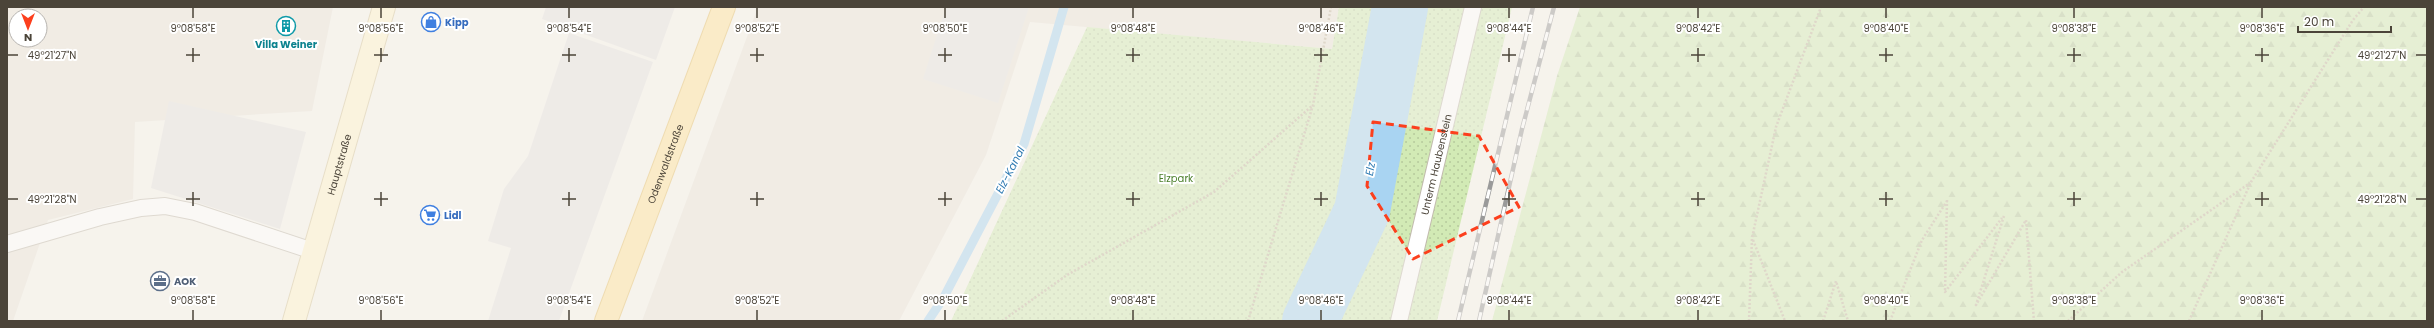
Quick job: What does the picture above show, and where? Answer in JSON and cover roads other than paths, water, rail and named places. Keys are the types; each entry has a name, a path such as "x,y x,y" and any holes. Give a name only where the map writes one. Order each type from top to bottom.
{"main road":[{"name":"Odenwaldstraße","path":"606,321 724,7"}],"street":[{"name":"Hauptstraße","path":"294,321 384,7"}],"lane":[{"name":"Unterm Haubenstein","path":"1399,321 1473,7"},
{"path":"7,244 100,217 141,208 165,206 195,212 313,251"}],"waterway":[{"name":"Elz-Kanal","path":"928,321 944,297 1024,144 1064,7"},
{"name":"Elz","path":"1310,321 1362,211 1400,7"}],"railway":[{"path":"1458,321 1533,7"},
{"path":"1479,321 1522,129 1554,7"}],"place":[{"name":"Kipp","path":"431,22"},
{"name":"Villa Weiner","path":"286,26"},
{"name":"Lidl","path":"430,215"},
{"name":"AOK","path":"160,281"}],"park label":[{"name":"Elzpark","path":"1176,178"}]}
